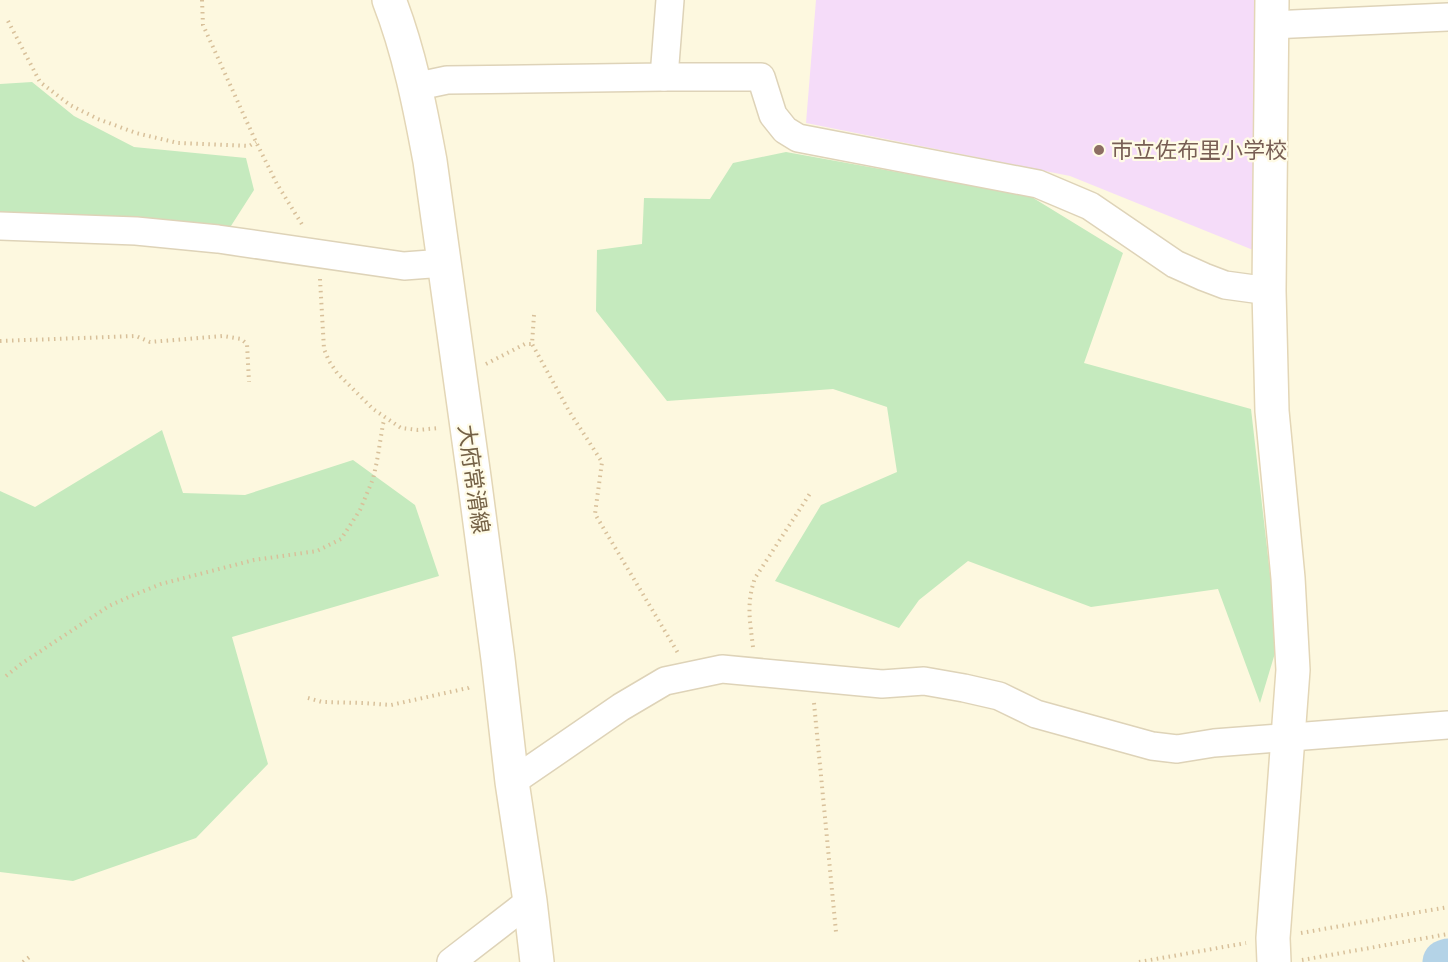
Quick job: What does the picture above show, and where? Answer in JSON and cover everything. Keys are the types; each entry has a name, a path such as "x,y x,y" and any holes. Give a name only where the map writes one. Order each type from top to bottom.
{"main road":[{"name":"大府常滑線","path":"389,0 406,50 430,160 537,962"},
{"path":"1272,12 1269,291 1272,411 1288,578 1293,670 1280,954"}],"street":[{"path":"664,77 670,0"},
{"path":"1272,12 1448,17"},
{"path":"414,87 447,80 761,76 773,116 785,130 798,138 1038,184 1090,206 1175,264 1194,273 1225,285 1269,291"},
{"path":"0,226 136,231 218,239 404,266 444,263"},
{"path":"512,782 621,707 665,681 722,669 882,684 924,681 964,688 999,696 1036,714 1152,746 1177,749 1214,743 1448,725"},
{"path":"451,962 530,902"}],"path":[{"path":"202,0 203,25 277,184 308,234 313,253 324,349 328,361 373,409 402,428 418,430 467,424"},
{"path":"8,21 40,82 70,105 98,119 136,133 178,143 249,146 256,142"},
{"path":"534,315 532,344 569,411 603,462 595,514 677,650 685,677"},
{"path":"0,341 136,336 150,342 223,336 241,339 247,344 249,382"},
{"path":"459,371 479,367 525,344 532,344"},
{"path":"6,676 109,606 131,596 161,584 254,560 317,551 341,539 360,510 373,479 385,418"},
{"path":"752,672 754,651 748,606 750,590 754,578 811,492"},
{"path":"308,698 322,702 391,705 468,688 486,680 500,678"},
{"path":"811,678 836,932"},
{"path":"1280,954 1448,907"},
{"path":"1139,962 1280,954 1448,934"},
{"path":"23,962 32,955"}],"shaded area":[{"name":"市立佐布里小学校","path":"816,0 1264,0 1258,252 1070,176 806,123"}],"green space":[{"path":"32,82 74,116 134,147 246,158 254,190 229,229 0,219 0,84"},
{"path":"786,152 1030,196 1123,253 1084,363 1251,409 1278,643 1260,703 1218,589 1091,607 968,561 919,600 899,628 775,581 821,505 897,472 887,407 833,389 667,401 596,311 597,250 642,244 644,198 710,199 733,163"},
{"path":"162,430 183,493 245,495 353,460 415,505 439,576 232,637 268,764 196,838 73,881 0,872 0,491 35,507"}],"place":[{"name":"市立佐布里小学校","path":"1099,150"}]}
